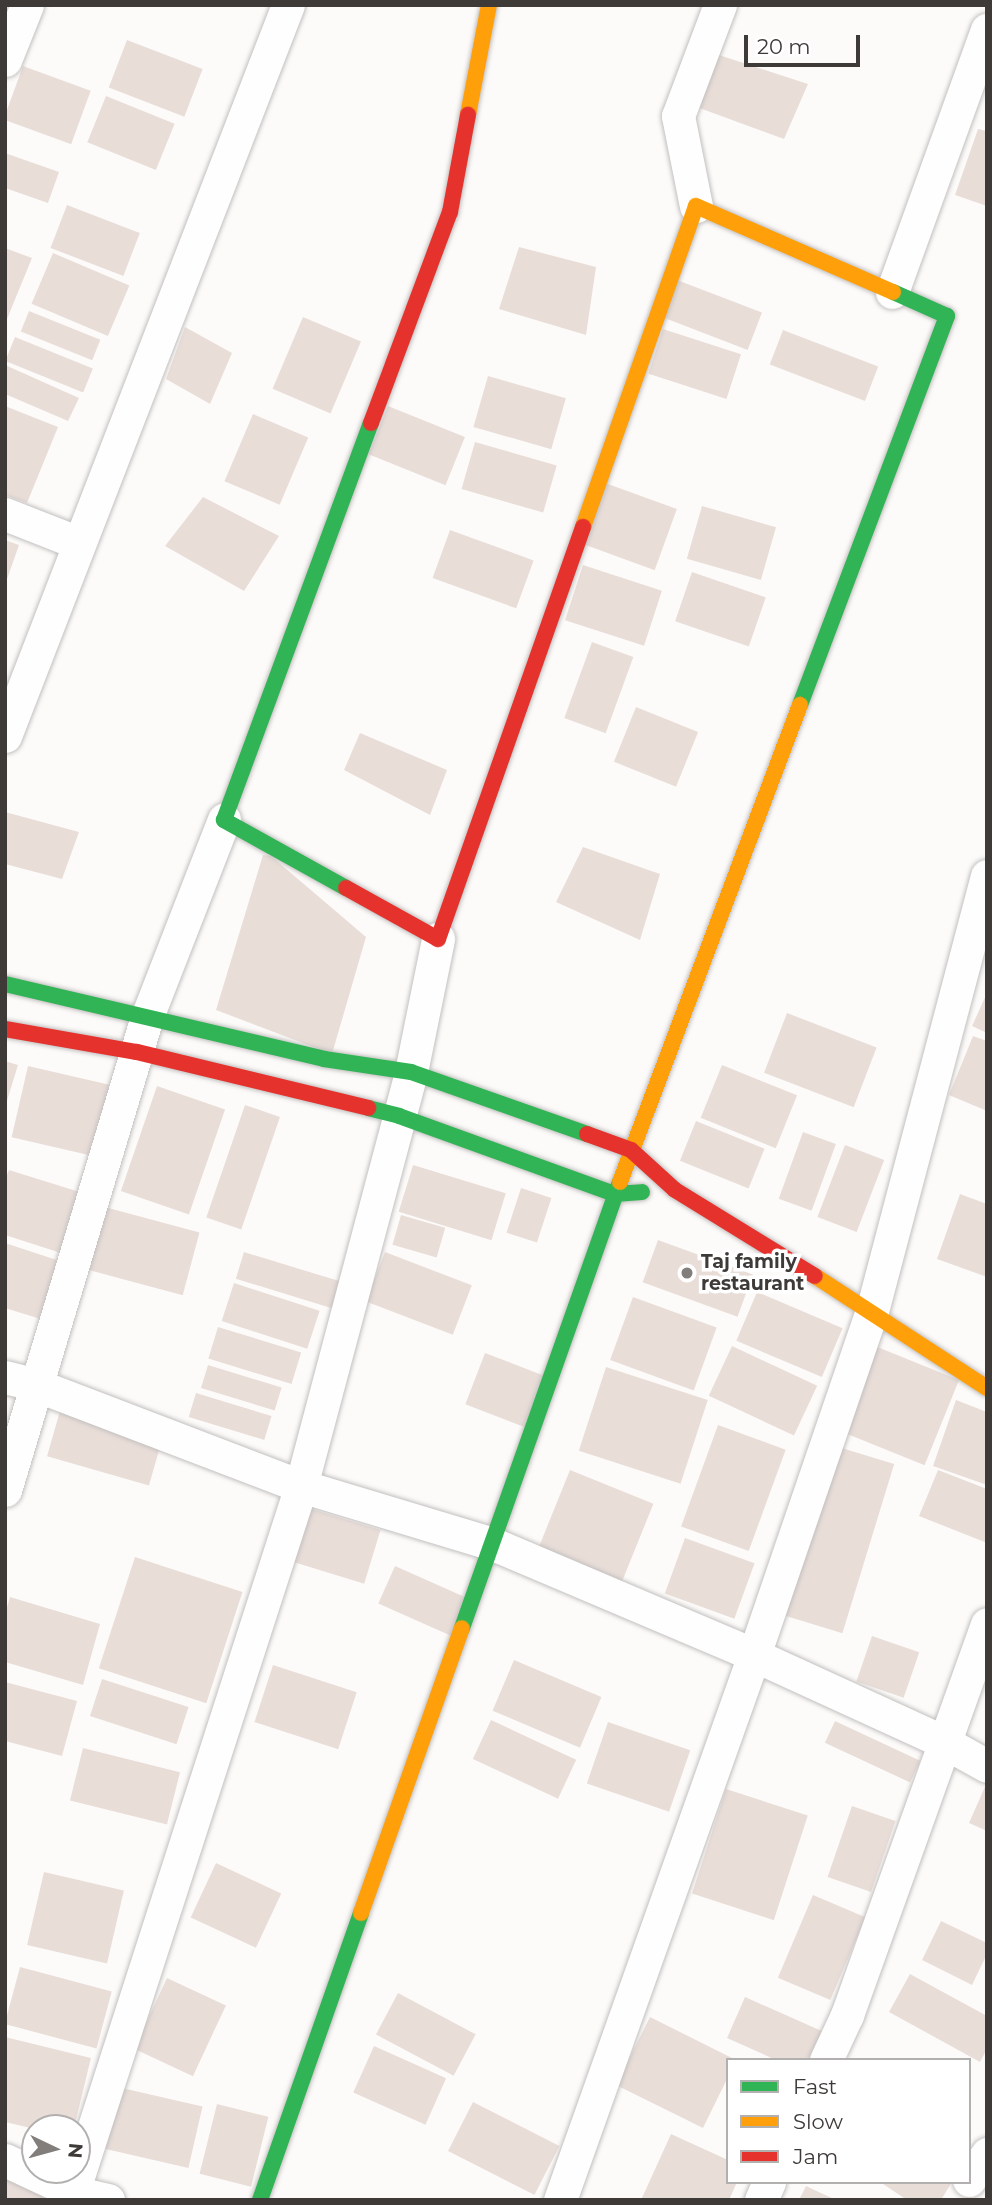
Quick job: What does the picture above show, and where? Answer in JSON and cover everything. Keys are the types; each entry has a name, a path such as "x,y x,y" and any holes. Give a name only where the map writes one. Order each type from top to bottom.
{"street":[{"path":"5,60 27,5"},
{"path":"5,736 288,5"},
{"path":"5,1490 21,1381 147,1017 224,820 450,212 489,5"},
{"path":"74,2192 301,1486 411,1072 438,939 696,206 678,116 720,5"},
{"path":"891,292 987,30"},
{"path":"260,2200 631,1150 947,316 696,206"},
{"path":"5,513 79,543"},
{"path":"224,820 438,939"},
{"path":"560,2200 754,1655 872,1311 987,876"},
{"path":"5,984 324,1059 411,1072 631,1150 675,1190 872,1311 987,1388"},
{"path":"5,1029 136,1052 399,1116 615,1194 675,1190"},
{"path":"21,1381 301,1486 493,1544 754,1655 944,1742 987,1766"},
{"path":"827,2058 847,2015 987,1624"},
{"path":"971,2178 987,2154"},
{"path":"5,2160 74,2192 108,2200"},
{"path":"761,2200 768,2184"},
{"path":"957,2200 967,2184"}],"building":[{"path":"127,40 203,69 184,117 109,88"},
{"path":"719,55 808,84 784,139 694,106"},
{"path":"23,66 91,91 71,144 5,120"},
{"path":"106,96 175,124 156,170 87,142"},
{"path":"978,129 987,131 987,206 955,195"},
{"path":"5,153 59,172 48,203 5,188"},
{"path":"67,205 140,233 123,276 51,248"},
{"path":"519,247 596,267 586,335 499,309"},
{"path":"5,248 32,258 7,319 5,318"},
{"path":"53,253 129,285 108,336 32,304"},
{"path":"677,280 762,313 748,350 663,317"},
{"path":"29,311 100,340 92,360 21,331"},
{"path":"303,317 361,342 331,413 273,389"},
{"path":"185,327 232,353 210,404 166,379"},
{"path":"663,329 741,354 726,399 648,374"},
{"path":"783,330 878,367 865,401 770,365"},
{"path":"15,337 93,368 83,393 5,361"},
{"path":"5,365 79,398 68,421 5,394"},
{"path":"488,376 566,398 551,449 473,427"},
{"path":"5,406 58,427 27,503 5,495"},
{"path":"388,406 465,437 445,485 369,454"},
{"path":"253,414 308,437 280,505 224,481"},
{"path":"475,442 557,465 543,513 461,489"},
{"path":"597,480 677,509 655,570 575,541"},
{"path":"203,497 279,536 244,591 165,546"},
{"path":"702,506 776,527 761,580 687,559"},
{"path":"450,530 534,560 516,608 433,578"},
{"path":"5,540 19,545 6,582 5,582"},
{"path":"583,565 662,591 644,646 565,620"},
{"path":"692,572 766,597 749,647 675,621"},
{"path":"592,642 633,657 606,733 564,718"},
{"path":"636,707 698,732 676,787 614,762"},
{"path":"360,733 447,770 430,815 344,770"},
{"path":"5,812 79,832 62,879 5,864"},
{"path":"583,847 660,874 640,940 556,902"},
{"path":"263,855 271,856 366,937 332,1054 216,1010"},
{"path":"987,993 987,1033 972,1026"},
{"path":"787,1013 877,1047 854,1107 764,1073"},
{"path":"973,1036 987,1041 987,1111 949,1095"},
{"path":"5,1061 18,1065 6,1104 5,1104"},
{"path":"722,1065 797,1095 776,1148 701,1118"},
{"path":"28,1066 114,1086 97,1157 12,1137"},
{"path":"157,1086 225,1109 189,1214 121,1191"},
{"path":"245,1105 280,1117 241,1230 206,1218"},
{"path":"696,1121 765,1149 749,1189 680,1161"},
{"path":"803,1132 836,1144 812,1211 779,1199"},
{"path":"845,1145 884,1160 857,1232 817,1217"},
{"path":"413,1165 506,1193 491,1240 399,1212"},
{"path":"9,1170 86,1194 67,1255 5,1235 5,1180"},
{"path":"521,1188 551,1198 537,1243 506,1233"},
{"path":"960,1194 987,1204 987,1277 937,1259"},
{"path":"101,1206 200,1232 183,1295 84,1269"},
{"path":"401,1215 445,1228 437,1257 392,1245"},
{"path":"658,1240 753,1275 738,1317 643,1282"},
{"path":"5,1243 66,1263 47,1321 5,1308"},
{"path":"244,1252 342,1282 334,1309 236,1279"},
{"path":"385,1252 472,1285 453,1335 366,1301"},
{"path":"234,1283 320,1311 307,1349 222,1321"},
{"path":"757,1292 843,1328 822,1377 736,1341"},
{"path":"633,1297 717,1327 694,1390 610,1360"},
{"path":"218,1327 301,1352 292,1384 208,1359"},
{"path":"870,1344 959,1380 925,1465 836,1429"},
{"path":"732,1346 817,1386 794,1436 709,1396"},
{"path":"485,1353 547,1377 527,1428 465,1404"},
{"path":"208,1365 282,1388 275,1410 201,1388"},
{"path":"606,1367 708,1400 681,1484 579,1451"},
{"path":"196,1393 272,1416 264,1440 189,1417"},
{"path":"956,1400 987,1412 987,1485 933,1466"},
{"path":"60,1411 162,1440 149,1485 47,1456"},
{"path":"718,1425 786,1450 749,1551 681,1526"},
{"path":"832,1445 894,1464 842,1633 780,1614"},
{"path":"570,1470 653,1504 619,1589 536,1555"},
{"path":"938,1470 987,1489 987,1543 919,1516"},
{"path":"305,1507 381,1530 364,1584 289,1561"},
{"path":"685,1538 755,1563 734,1619 665,1593"},
{"path":"135,1557 242,1592 206,1703 99,1668"},
{"path":"395,1566 473,1601 456,1638 378,1603"},
{"path":"10,1597 100,1624 83,1685 5,1662 5,1614"},
{"path":"872,1636 919,1652 904,1698 856,1681"},
{"path":"514,1660 601,1697 580,1748 493,1711"},
{"path":"273,1665 357,1692 338,1749 254,1722"},
{"path":"102,1679 189,1707 176,1744 90,1716"},
{"path":"5,1682 77,1701 62,1756 5,1741"},
{"path":"491,1720 576,1760 558,1799 473,1759"},
{"path":"835,1721 920,1761 910,1782 825,1743"},
{"path":"608,1722 690,1750 669,1812 587,1783"},
{"path":"83,1748 180,1772 167,1825 70,1800"},
{"path":"987,1782 987,1831 969,1823"},
{"path":"726,1789 808,1816 774,1920 692,1894"},
{"path":"852,1806 895,1821 871,1892 828,1877"},
{"path":"216,1863 281,1893 256,1948 191,1917"},
{"path":"44,1872 124,1890 107,1964 27,1945"},
{"path":"813,1895 865,1917 830,2000 778,1978"},
{"path":"941,1921 987,1943 987,1954 972,1985 922,1960"},
{"path":"20,1967 112,1992 96,2049 5,2024"},
{"path":"910,1974 987,2016 987,2049 980,2062 889,2012"},
{"path":"167,1978 226,2005 193,2076 134,2049"},
{"path":"398,1993 476,2034 454,2076 376,2034"},
{"path":"745,1997 824,2032 813,2058 772,2058 727,2038"},
{"path":"650,2017 732,2058 726,2058 726,2081 703,2128 616,2085"},
{"path":"5,2037 91,2058 77,2114 21,2114 21,2126 5,2122"},
{"path":"374,2046 446,2078 425,2125 353,2093"},
{"path":"109,2085 203,2107 188,2168 95,2146"},
{"path":"473,2102 559,2146 534,2195 448,2151"},
{"path":"217,2104 268,2117 251,2187 200,2174"},
{"path":"671,2134 726,2159 726,2184 736,2184 729,2200 641,2200"},
{"path":"5,2178 45,2190 42,2200 5,2200"},
{"path":"883,2184 951,2184 941,2200 907,2200"},
{"path":"806,2186 836,2200 799,2200"}],"traffic: fast":[{"path":"800,705 947,316 893,292"},
{"path":"346,888 224,820 371,423"},
{"path":"5,984 324,1059 411,1072 587,1134"},
{"path":"368,1108 399,1116 615,1194 642,1192"},
{"path":"462,1628 620,1182"},
{"path":"260,2200 361,1913"}],"traffic: slow":[{"path":"468,115 489,5"},
{"path":"583,527 696,206 893,292"},
{"path":"620,1182 800,705"},
{"path":"815,1276 987,1388"},
{"path":"361,1913 462,1628"}],"traffic: jam":[{"path":"371,423 450,212 468,115"},
{"path":"346,888 438,939 583,527"},
{"path":"5,1029 137,1052 368,1108"},
{"path":"587,1134 631,1150 675,1190 815,1276"}],"place":[{"name":"Taj family restaurant","path":"687,1273"}]}
